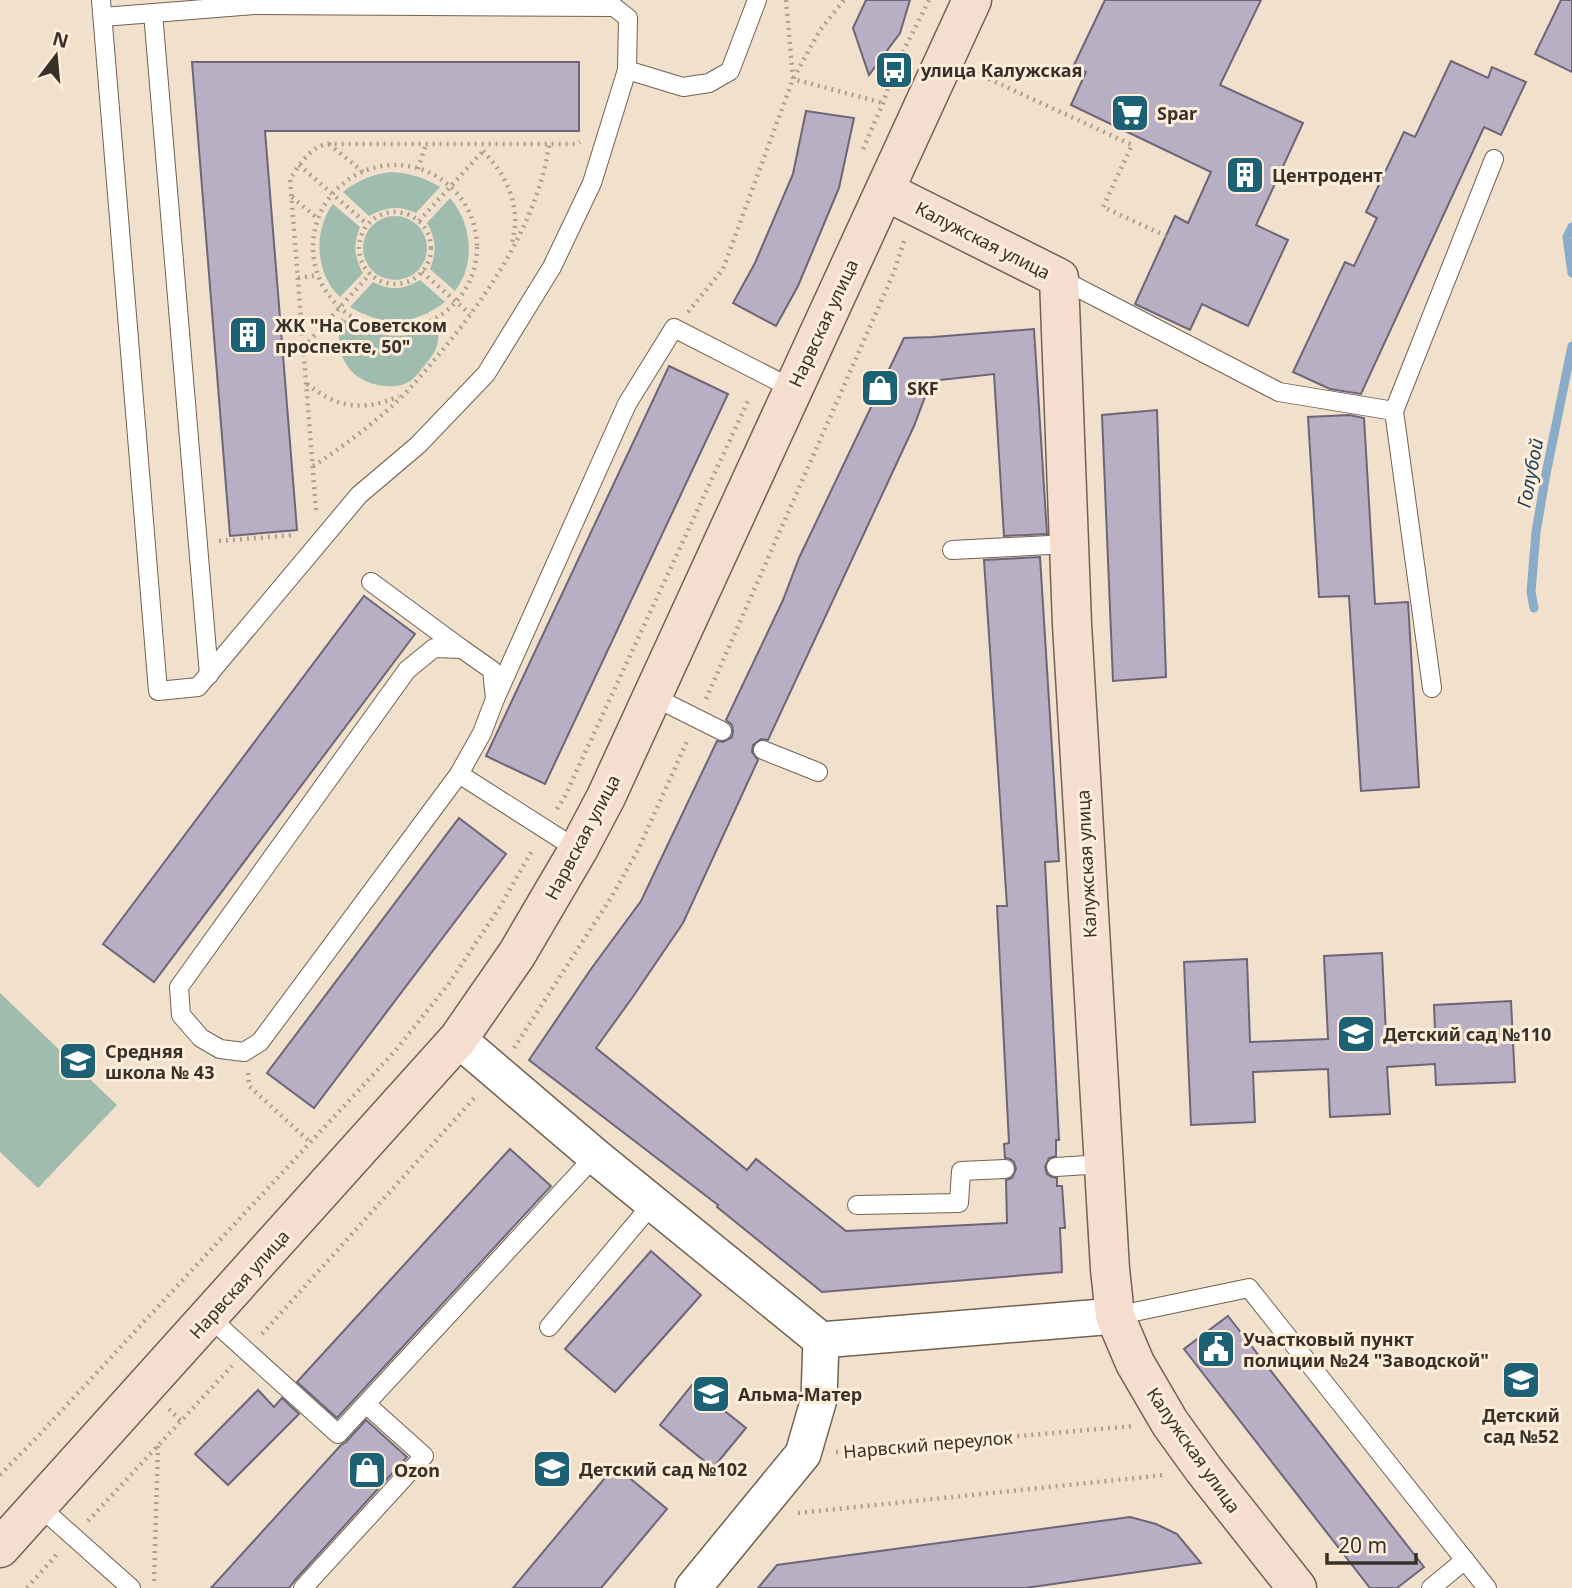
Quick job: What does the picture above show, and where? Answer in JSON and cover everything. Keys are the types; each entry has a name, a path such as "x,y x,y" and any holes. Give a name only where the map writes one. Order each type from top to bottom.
{"main road":[{"name":"Нарвская улица","path":"0,1548 458,1039 517,954 606,797 652,696 779,382 885,191 972,0"},
{"name":"Калужская улица","path":"885,191 1059,278 1073,636 1103,1164 1115,1316 1135,1363 1170,1423 1297,1588"}],"street":[{"path":"458,1039 595,1156 821,1340 1115,1316"},
{"path":"693,1588 803,1454 820,1399 821,1340"}],"lane":[{"path":"627,70 683,88 709,82 730,71 757,0"},
{"path":"236,3 614,7 628,18 627,70 592,183 552,267 486,374 418,445 359,495 323,533 198,687 158,691 102,9 236,3"},
{"path":"158,8 209,675"},
{"path":"1432,688 1394,411 1494,159"},
{"path":"1059,278 1279,392 1394,411"},
{"path":"462,649 434,648 407,670 179,987 180,1015 201,1038 220,1049 244,1052 260,1042 459,774 482,733 627,404 674,328 779,382"},
{"path":"952,550 1069,544"},
{"path":"371,582 492,670 495,699"},
{"path":"652,696 722,731"},
{"path":"763,750 818,772"},
{"path":"459,774 578,850"},
{"path":"209,1317 338,1434 595,1156"},
{"path":"1056,1167 1103,1164"},
{"path":"857,1205 959,1203 961,1171 1005,1169"},
{"path":"549,1327 653,1203"},
{"path":"1115,1316 1250,1288 1488,1588"},
{"path":"303,1588 424,1456 366,1404"},
{"path":"39,1506 131,1588"},
{"path":"1431,1588 1465,1560"}],"path":[{"path":"786,0 793,79"},
{"path":"674,328 723,269 793,79 820,30 844,0"},
{"path":"860,157 894,70 929,0"},
{"path":"972,72 1132,145 1103,207 1166,236"},
{"path":"793,79 883,103"},
{"path":"198,542 323,533 313,467 290,179 304,158 322,144 577,144 614,115"},
{"path":"328,144 363,172"},
{"path":"418,169 426,144"},
{"path":"419,222 489,144"},
{"path":"313,467 391,407 419,379 471,314 499,272 527,218 546,164 549,145"},
{"path":"483,151 496,164 512,197 515,216 509,253"},
{"path":"299,164 367,225"},
{"path":"394,165 418,169 450,187 468,211 475,228 477,246 470,282 447,311 432,321 397,329 360,322 331,300 315,267 314,230 320,213 343,184 363,172 394,165"},
{"path":"291,197 318,219"},
{"path":"387,212 412,215 419,222 428,234 431,246 430,258 422,272 403,283 390,284 370,274 361,262 358,249 360,237 367,225 375,217 387,212"},
{"path":"422,272 471,314"},
{"path":"303,348 370,274"},
{"path":"298,278 318,275"},
{"path":"0,1475 396,1051 450,982 501,905 565,796 744,407 779,382"},
{"path":"306,383 327,398 351,405 377,404 402,395"},
{"path":"244,1052 250,1086 311,1143"},
{"name":"Нарвский переулок","path":"803,1454 1170,1423"},
{"path":"154,1588 159,1446"},
{"path":"752,1518 1204,1470"}],"green space":[{"path":"390,172 416,176 440,187 416,213 393,208 369,216 343,192 365,179"},
{"path":"450,198 463,219 469,244 466,269 455,291 430,269 434,246 427,223"},
{"path":"333,204 360,227 356,250 363,273 340,297 326,276 320,252 322,226"},
{"path":"395,216 413,222 421,230 427,248 421,266 413,274 395,280 377,274 369,266 363,248 369,230 377,222"},
{"path":"420,280 445,302 421,316 387,321 350,307 373,282 397,288"},
{"path":"341,318 365,330 400,336 425,331 438,325 437,346 429,360 410,381 395,386 378,385 357,376 344,360 339,341"},
{"path":"0,993 117,1105 38,1188 0,1152"}],"building":[{"path":"866,0 910,0 900,33 869,75 853,28"},
{"path":"1105,0 1261,0 1220,85 1303,123 1256,225 1288,240 1248,326 1202,304 1190,330 1135,304 1175,216 1188,223 1211,172 1071,105 1086,72 1073,67"},
{"path":"1561,0 1572,0 1572,72 1535,54"},
{"path":"1451,61 1488,78 1492,67 1526,82 1501,135 1484,127 1361,394 1330,389 1293,372 1345,262 1354,266 1377,218 1366,212 1404,132 1415,137"},
{"name":"ЖК \"На Советском проспекте, 50\"","path":"192,62 579,62 579,131 265,131 297,530 230,536"},
{"path":"806,111 854,118 839,188 798,286 776,326 733,303 755,263 793,174"},
{"path":"1034,329 1047,534 1004,536 994,374 931,381 914,426 768,740 761,739 753,745 752,752 758,760 683,923 596,1048 747,1170 756,1159 846,1231 1007,1223 1006,1180 1012,1178 1016,1169 1014,1162 1005,1158 1004,1144 1009,1143 997,906 1007,906 984,560 1040,557 1059,861 1045,862 1059,1140 1056,1140 1056,1156 1049,1158 1045,1167 1047,1174 1057,1178 1057,1186 1062,1186 1065,1228 1060,1228 1062,1272 822,1292 717,1207 718,1205 529,1060 641,901 717,741 723,742 732,737 732,725 726,720 783,600 799,558 904,338"},
{"path":"669,366 728,394 545,784 486,756"},
{"path":"1157,410 1166,677 1113,681 1102,415"},
{"path":"1349,415 1364,418 1375,604 1408,602 1419,787 1361,791 1349,596 1319,597 1308,417"},
{"path":"364,596 415,634 154,982 103,944"},
{"path":"459,818 506,854 314,1108 267,1073"},
{"path":"1382,953 1386,1034 1435,1031 1434,1005 1511,1001 1515,1082 1436,1085 1435,1064 1387,1067 1390,1114 1330,1117 1328,1069 1253,1072 1255,1122 1191,1125 1184,962 1247,959 1250,1042 1328,1039 1324,956"},
{"path":"510,1149 551,1186 337,1418 297,1382"},
{"path":"651,1251 701,1295 615,1392 565,1349"},
{"path":"1228,1316 1424,1567 1397,1588 1370,1588 1184,1349"},
{"path":"692,1385 746,1428 713,1468 660,1425"},
{"path":"258,1390 274,1407 282,1398 299,1414 228,1485 195,1454"},
{"path":"366,1420 407,1457 289,1588 211,1588 341,1445"},
{"path":"615,1466 667,1509 601,1588 513,1588"},
{"path":"1130,1517 1156,1524 1177,1534 1201,1563 1025,1588 758,1588 777,1565"}],"waterway":[{"name":"Голубой","path":"1572,227 1567,237 1572,273"},
{"name":"Голубой","path":"1534,608 1531,592 1536,532 1572,346"}],"place":[{"name":"улица Калужская","path":"894,70"},
{"name":"Spar","path":"1130,113"},
{"name":"Центродент","path":"1245,175"},
{"name":"ЖК \"На Советском проспекте, 50\"","path":"248,335"},
{"name":"SKF","path":"880,388"},
{"name":"Детский сад №110","path":"1356,1034"},
{"name":"Средняя школа № 43","path":"78,1061"},
{"name":"Участковый пункт полиции №24 \"Заводской\"","path":"1216,1349"},
{"name":"Детский сад №52","path":"1521,1380"},
{"name":"Альма-Матер","path":"711,1394"},
{"name":"Детский сад №102","path":"552,1469"},
{"name":"Ozon","path":"367,1470"}]}
